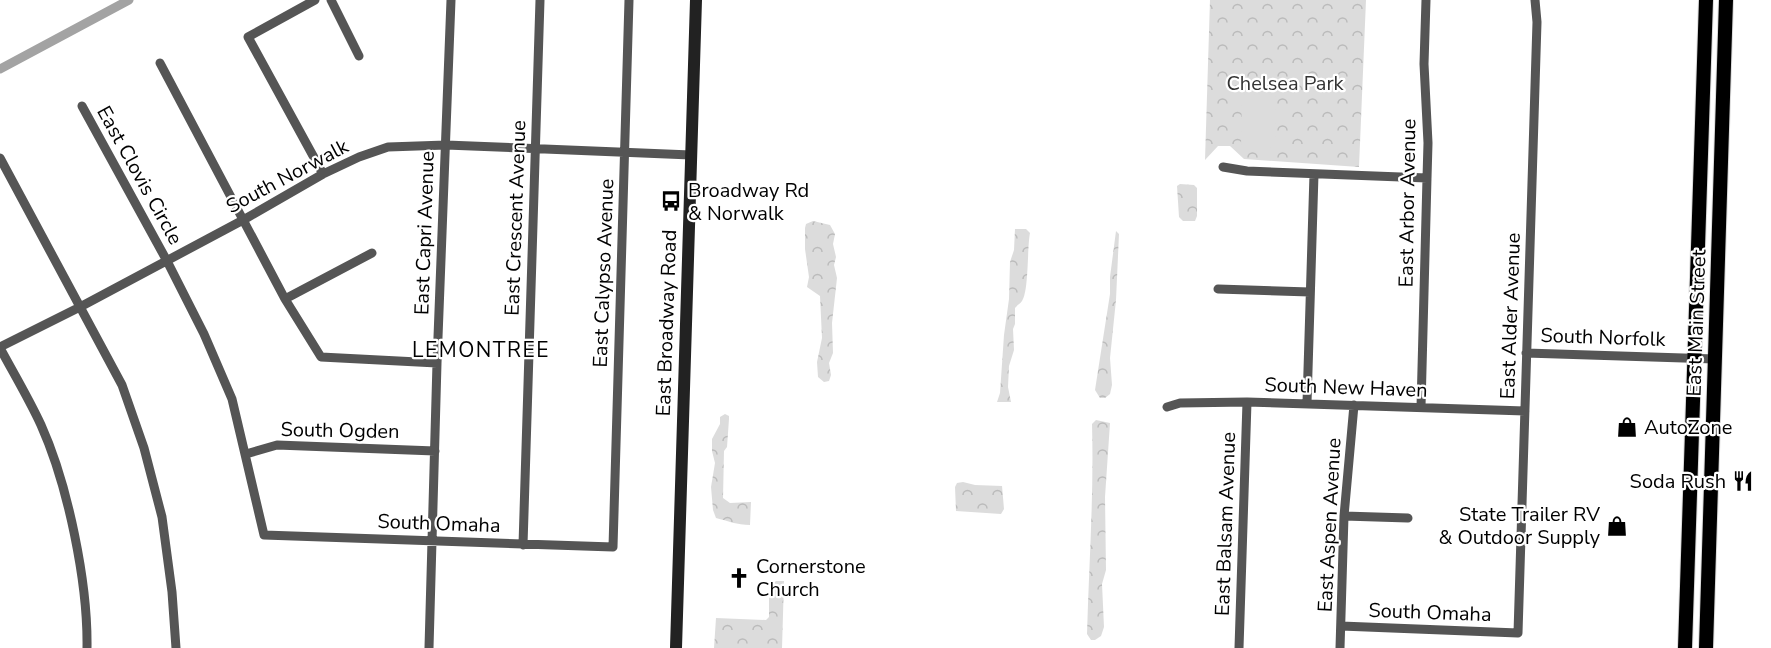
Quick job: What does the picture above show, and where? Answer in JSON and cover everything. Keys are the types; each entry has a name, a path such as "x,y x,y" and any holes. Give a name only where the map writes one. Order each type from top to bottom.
{"main road":[{"name":"East Broadway Road","path":"676,648 696,0"},
{"name":"East Main Street","path":"1686,648 1706,0"},
{"name":"East Main Street","path":"1706,648 1726,0"}],"street":[{"path":"315,0 248,37 323,174"},
{"path":"331,0 360,56"},
{"name":"East Capri Avenue","path":"429,648 451,0"},
{"name":"East Crescent Avenue","path":"522,545 540,0"},
{"name":"East Calypso Avenue","path":"613,547 629,0"},
{"name":"East Arbor Avenue","path":"1421,407 1428,143 1424,63 1426,0"},
{"name":"East Alder Avenue","path":"1518,633 1537,22 1535,0"},
{"path":"160,63 245,219 285,299 321,357 437,363"},
{"name":"East Clovis Circle","path":"82,106 167,261 204,334 232,399 264,535"},
{"name":"South Norwalk","path":"0,348 245,219 323,174 359,157 388,147 446,145 691,155"},
{"path":"0,158 122,385 144,448 162,517 172,592 176,648"},
{"path":"1223,166 1241,171 1427,178"},
{"path":"1306,403 1314,174"},
{"path":"285,299 372,253"},
{"path":"1218,289 1310,292"},
{"path":"0,348 41,425 59,474 73,529 83,590 87,648"},
{"name":"South Norfolk","path":"1526,353 1715,358"},
{"name":"South New Haven","path":"1167,407 1180,403 1247,402 1525,411"},
{"name":"East Balsam Avenue","path":"1239,648 1247,402"},
{"name":"East Aspen Avenue","path":"1340,648 1344,516 1354,405"},
{"name":"South Ogden","path":"246,454 277,445 435,451"},
{"path":"1344,516 1408,518"},
{"name":"South Omaha","path":"264,535 613,547"},
{"name":"South Omaha","path":"1341,626 1518,633"}],"green space":[{"name":"Chelsea Park","path":"1210,0 1366,0 1359,167 1244,159 1230,146 1218,146 1205,160"},
{"path":"1242,94 1276,95 1275,148 1241,146"},
{"path":"1180,184 1194,185 1197,188 1195,221 1183,221 1179,217 1177,186"},
{"path":"813,221 830,225 835,234 833,244 837,278 832,323 833,353 829,363 831,375 829,381 824,382 818,377 817,362 822,338 820,296 807,287 809,277 805,228 806,224"},
{"path":"1015,229 1026,229 1030,233 1027,279 1022,301 1015,308 1014,350 1009,366 1008,387 1011,402 997,402 1000,393 1009,299 1010,262 1014,250"},
{"path":"1116,231 1119,234 1110,358 1112,385 1110,394 1105,398 1100,398 1095,390 1110,294"},
{"path":"725,414 729,416 729,419 727,447 724,451 723,498 730,503 751,502 750,525 716,518 713,510 711,487 715,463 712,439 720,424 720,417"},
{"path":"1096,420 1110,423 1105,497 1106,570 1102,584 1104,627 1101,636 1091,640 1087,634 1092,503 1092,424"},
{"path":"957,483 1002,486 1004,509 1001,514 956,511 955,487"},
{"path":"776,581 784,581 782,648 714,648 716,618 766,620 769,617 769,587"}],"waterway":[{"path":"0,69 129,0"}],"place":[{"name":"Broadway Rd & Norwalk","path":"671,201"},
{"name":"AutoZone","path":"1627,427"},
{"name":"Soda Rush","path":"1743,481"},
{"name":"State Trailer RV & Outdoor Supply","path":"1617,526"},
{"name":"Cornerstone Church","path":"739,578"}],"district":[{"name":"LEMONTREE","path":"481,350"}]}
